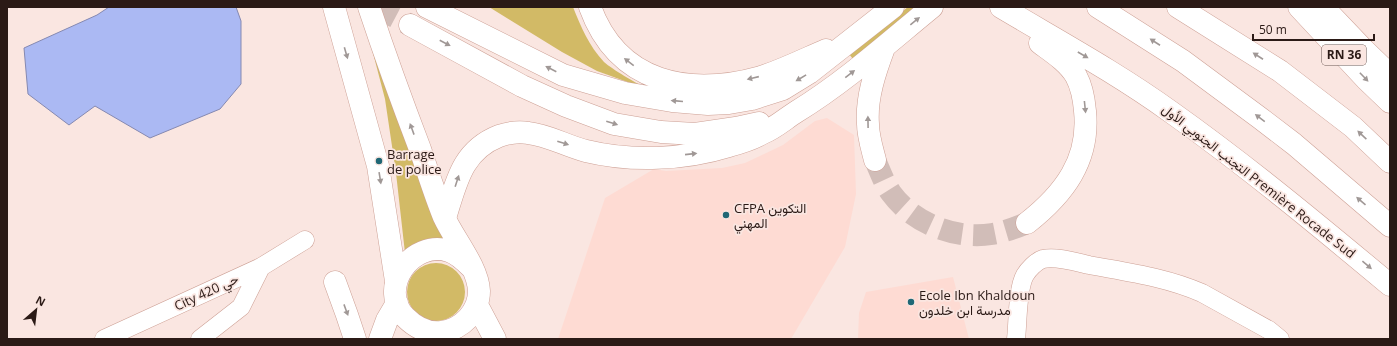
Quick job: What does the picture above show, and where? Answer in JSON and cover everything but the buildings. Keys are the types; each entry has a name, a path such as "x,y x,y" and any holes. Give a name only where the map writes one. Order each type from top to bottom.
{"main road":[{"path":"334,7 378,166 396,281 395,294 397,303 403,315 412,324 424,331 437,333 450,331 467,332 471,316 477,305 479,292 477,279 445,218 369,7"},
{"path":"427,7 563,75 625,93 672,101 708,104 729,103 752,99 783,89 809,73 885,14"},
{"path":"590,7 603,36 614,49 635,66 660,80 698,86 712,86 762,76 828,49 885,14"},
{"path":"445,218 460,174 471,155 479,147 491,139 516,132 529,133 585,150 631,157 695,154 729,146 763,134 819,98 932,7"},
{"path":"999,7 1006,17 1067,64 1076,75 1083,93 1086,125 1084,144 1078,164 1069,180 1056,197 1027,223"},
{"name":"التجنب الجنوبي الأول Première Rocade Sud","path":"999,7 1110,71 1171,112 1267,184 1390,285"},
{"path":"1098,7 1183,61 1260,118 1294,144 1390,226"},
{"path":"1178,7 1280,71 1353,127 1390,162"},
{"name":"RN 36","path":"1299,7 1366,79 1390,102"},
{"name":"RN 36","path":"1324,7 1364,50 1390,75"},
{"path":"410,25 522,86 566,106 614,124 661,132 695,134 769,121 819,98"},
{"path":"875,160 870,141 868,123 869,107 875,73 890,42"},
{"path":"396,281 402,269 410,259 422,252 436,250 449,251 461,257 471,267"},
{"path":"335,282 348,315 355,339"},
{"path":"380,339 387,320 397,303"},
{"path":"477,305 496,339"}],"street":[{"name":"City 420 حي","path":"105,339 261,266 305,240"},
{"path":"1016,339 1020,289 1025,276 1034,265 1043,259 1059,259 1140,275 1190,288 1202,293 1269,330 1280,339"},
{"path":"200,339 241,307 261,266"}],"shaded area":[{"path":"361,7 446,245 405,253 396,173 385,99"},
{"path":"489,7 573,7 582,29 604,62 647,89 597,71 562,52"},
{"path":"908,7 919,7 853,59 849,54"},
{"name":"CFPA التكوين المهني","path":"827,118 854,135 856,194 845,247 791,339 558,339 605,198 654,169 666,171 722,168 745,163 783,145 815,121"},
{"path":"436,263 452,268 460,276 465,292 460,308 452,316 436,321 420,316 412,308 407,292 412,276 420,268"},
{"name":"Ecole Ibn Khaldoun مدرسة ابن خلدون","path":"953,277 969,339 858,339 859,313 866,292"}],"water":[{"path":"109,7 236,7 241,21 241,84 220,109 150,138 95,106 69,125 28,94 24,48 97,15"}],"tunnel":[{"path":"376,7 410,25"},
{"path":"875,160 884,181 900,204 923,221 936,227 950,232 978,235 1001,232 1027,223"}],"place":[{"name":"Barrage de police","path":"379,161"},
{"name":"CFPA التكوين المهني","path":"726,215"},
{"name":"Ecole Ibn Khaldoun مدرسة ابن خلدون","path":"911,302"}]}
